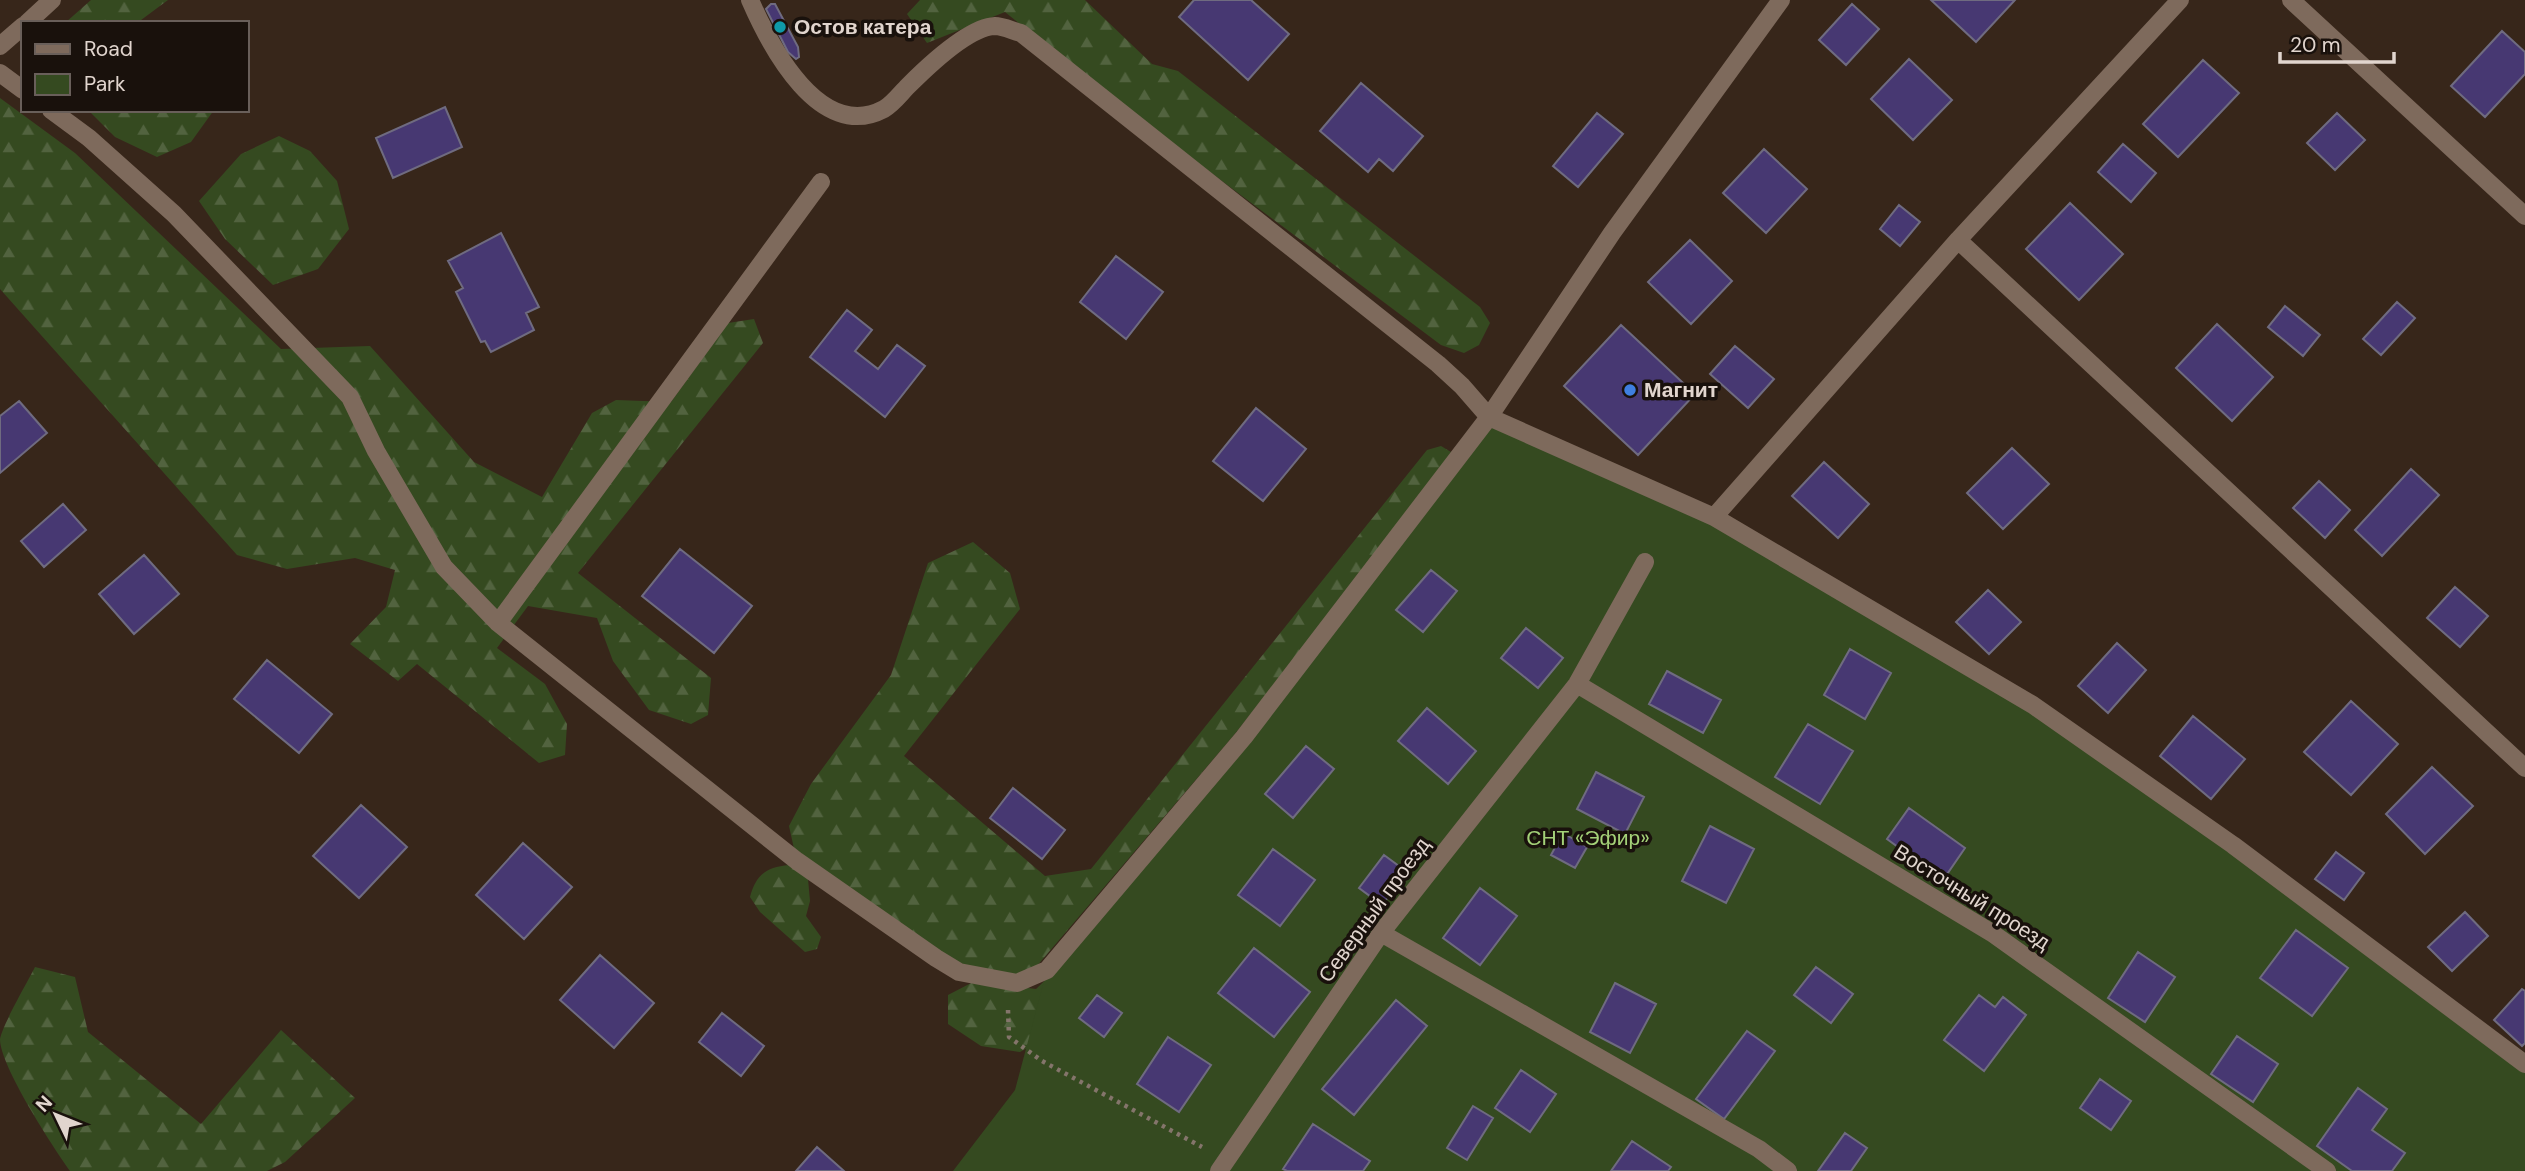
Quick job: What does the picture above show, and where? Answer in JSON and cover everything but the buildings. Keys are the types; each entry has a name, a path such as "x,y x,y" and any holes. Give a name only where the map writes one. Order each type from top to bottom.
{"street":[{"path":"28,21 52,0"},
{"path":"750,0 763,30 782,62 803,88 822,103 842,113 863,117 886,108 948,49 971,34 995,26 1021,33 1438,364 1489,417 1714,517 2033,705 2233,845 2525,1064"},
{"path":"54,112 89,138 174,214 350,397 376,451 444,567 498,623 797,861 936,958 959,972 1017,983 1048,970 1244,737 1489,417 1612,233 1781,0"},
{"path":"1714,517 1958,240 2180,0"},
{"path":"2291,0 2525,216"},
{"path":"0,46 21,28"},
{"path":"0,73 21,89"},
{"path":"498,623 821,182"},
{"path":"1958,240 2525,768"},
{"name":"Северный проезд","path":"1223,1166 1381,933 1577,684 1645,562"},
{"name":"Восточный проезд","path":"1577,684 1992,933 2328,1171"},
{"path":"1381,933 1759,1149 1788,1171"}],"path":[{"path":"1017,983 1008,1005 1009,1037 1042,1061 1223,1166"}],"green space":[{"path":"91,0 168,0 140,21 67,21"},
{"path":"920,0 1085,0 1152,64 1178,71 1480,307 1490,323 1479,345 1464,353 1441,345 1114,100 1005,12 927,43 907,14"},
{"path":"0,98 75,153 281,349 370,346 474,462 542,497 592,413 616,400 671,402 728,323 754,319 763,343 578,573 711,678 708,715 691,724 649,710 613,661 597,618 528,606 497,648 545,684 567,724 565,755 539,763 417,664 398,681 350,644 386,607 395,570 355,558 287,569 237,555 0,289"},
{"path":"90,112 213,112 191,142 157,157 115,137"},
{"path":"279,136 310,151 337,181 349,229 318,269 273,285 225,239 199,201 241,154"},
{"name":"СНТ «Эфир»","path":"1489,417 1707,522 2033,705 2525,1064 2525,1171 953,1171 1015,1090 1047,970"},
{"path":"1441,446 1451,452 1446,467 1234,735 1036,967 1014,977 955,962 795,853 789,826 811,784 891,675 928,563 973,542 1010,573 1020,609 904,756 1045,876 1091,869 1427,450"},
{"path":"789,865 808,879 810,901 806,916 821,937 817,949 805,952 760,912 750,897 755,883 763,874 768,870"},
{"path":"1082,945 1062,1029 1020,1052 981,1046 948,1024 948,995 975,981 1036,989"},
{"path":"35,967 75,977 88,1032 201,1124 281,1030 355,1098 285,1162 267,1171 70,1171 40,1126 2,1051 2,1032"}],"place":[{"name":"Остов катера","path":"780,27"},
{"name":"Магнит","path":"1630,390"}]}
